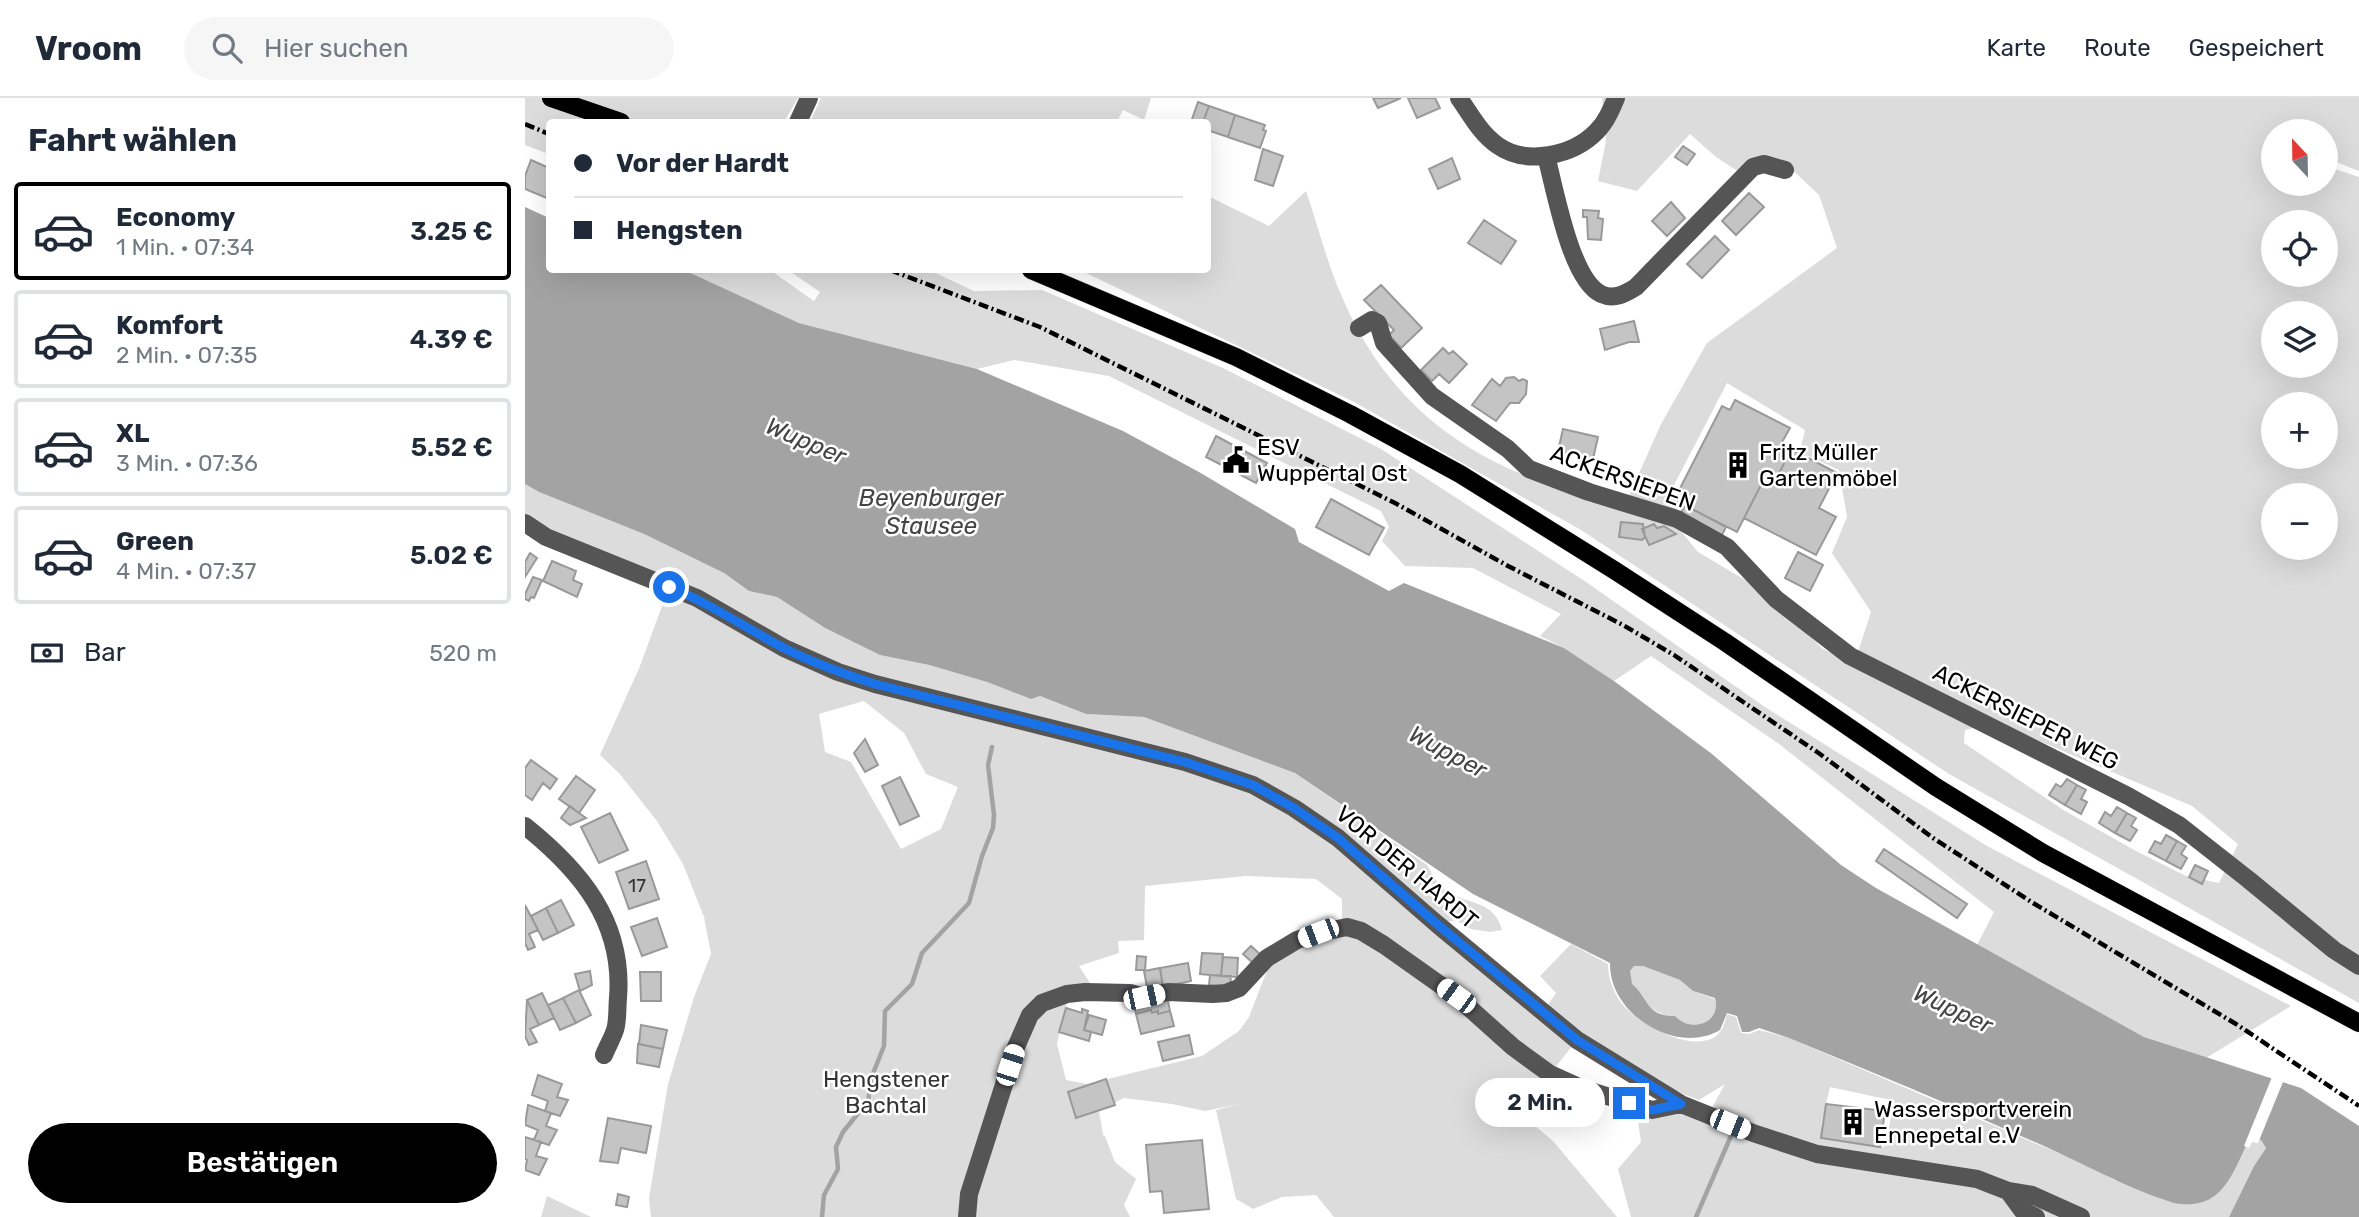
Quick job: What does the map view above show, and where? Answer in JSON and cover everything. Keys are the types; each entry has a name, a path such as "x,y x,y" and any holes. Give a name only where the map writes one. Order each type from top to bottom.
{"main road":[{"path":"551,98 612,119"},
{"path":"1038,273 1236,357 1406,444 1614,570 1725,642 1935,787 2043,853 2359,1023"}],"street":[{"path":"799,119 809,98"},
{"path":"1459,98 1474,122 1499,147 1530,156 1546,156 1573,149 1589,139 1603,125 1616,98"},
{"path":"1546,156 1571,253 1580,271 1595,290 1609,296 1627,293 1636,287 1753,167 1764,164 1785,170"},
{"name":"ACKERSIEPEN","path":"1359,328 1371,320 1378,323 1384,343 1432,396 1508,449 1529,469 1589,492 1678,519 1727,547 1776,599 1850,656"},
{"name":"VOR DER HARDT","path":"525,523 559,543 697,598 784,648 838,672 875,684 1185,762 1253,785 1294,808 1338,838 1577,1040 1681,1104 1753,1133 1818,1154 1977,1179 2008,1191 2032,1195 2081,1217"},
{"name":"ACKERSIEPER WEG","path":"1850,656 2128,796 2179,825 2334,950 2359,966"},
{"path":"525,826 554,849 583,882 601,908 614,943 619,986 615,1028 604,1055"},
{"path":"967,1217 969,1194 1023,1029 1030,1015 1042,1003 1067,994 1102,992 1144,997 1168,992 1226,993 1239,988 1267,958 1297,940 1318,933 1352,928 1384,945 1456,996 1513,1047 1550,1074 1581,1088 1652,1110 1681,1104"},
{"path":"2008,1191 2021,1209 2036,1217"}],"green space":[{"path":"525,98 798,98 786,119 546,119 546,153 525,145"},
{"path":"821,98 1151,98 1144,119 1123,110 1118,119 811,119"},
{"path":"1602,98 2359,98 2359,171 2338,163 2338,119 2261,119 2261,196 2338,196 2338,170 2359,177 2359,1003 1949,774 1581,530 1354,402 1086,273 1211,273 1211,197 1269,226 1306,191 1332,271 1357,328 1374,357 1416,407 1468,447 1529,477 1565,487 1628,498 1661,424 1707,343 1837,248 1819,195 1785,163 1739,172 1716,157 1690,134 1637,191 1598,181 1606,141","holes":["1727,383 1805,430 1800,452 1839,470 1847,517 1832,553 1871,612 1854,664 1823,649 1762,590 1698,552 1680,530 1674,485","1982,726 2016,731 2192,806 2238,844 2219,883 2186,876 2065,811 1964,743 1965,730"]},
{"path":"691,273 774,273 814,301 820,292 792,273 935,273 974,291 1042,290 1223,368 1381,449 1586,582 1765,707 1987,846 2291,1006 2206,1058 2144,1037 1977,945 1994,912 1779,744 1651,656 1614,681 1564,648 1540,636 1561,614 1473,568 1405,566 1382,541 1389,527 1381,511 1109,376 1014,360 977,369 799,323"},
{"name":"Hengstener Bachtal","path":"525,484 644,534 724,573 749,591 777,597 825,628 880,655 929,665 987,682 1031,699 1040,696 1086,714 1144,717 1295,773 1427,865 1438,883 1448,892 1493,913 1502,930 1490,932 1471,929 1456,920 1438,924 1577,1040 1550,1074 1511,1106 1553,1141 1617,1217 1334,1217 1316,1195 1282,1197 1253,1209 1236,1199 1216,1110 1239,1104 1205,1111 1124,1098 1099,1111 1103,1135 1115,1162 1136,1179 1124,1205 1130,1217 651,1217 649,1198 668,1084 694,997 711,954 704,917 683,864 657,821 619,773 600,755 640,666 669,587 525,523","holes":["864,701 904,733 926,774 958,787 941,829 901,849 851,762 825,752 819,714","1246,876 1316,879 1342,899 1342,928 1291,950 1268,968 1249,1017 1239,1031 1202,1056 1087,1084 1066,1080 1057,1044 1067,1001 1092,986 1079,966 1119,953 1118,941 1144,940 1145,886"]},
{"path":"1571,944 1608,964 1612,985 1622,1004 1642,1021 1671,1036 1701,1041 1713,1038 1722,1029 1727,1014 1736,1017 1741,1033 1749,1034 1759,1030 1789,1038 2091,1167 2114,1180 2212,1198 2251,1138 2261,1140 2266,1148 2229,1217 1631,1217 1618,1169 1641,1142 1638,1121 1658,1108 1708,1115 1725,1084 1699,1100 1638,1071 1600,1047 1547,1006 1556,993 1540,976","holes":["1830,1087 1895,1101 1884,1147 1821,1126"]},
{"path":"1634,966 1643,966 1680,980 1693,991 1715,999 1714,1015 1710,1020 1697,1025 1651,1008 1634,988 1630,971"},
{"path":"547,1196 591,1217 541,1217"}],"water":[{"name":"Beyenburger Stausee","path":"525,207 546,217 546,273 691,273 799,323 977,369 1123,431 1295,529 1299,542 1389,591 1404,583 1564,648 1614,681 1712,754 1841,865 1876,888 2144,1037 2301,1088 2359,1126 2359,1217 2229,1217 2266,1148 2261,1140 2250,1138 2231,1176 2218,1193 2199,1203 2175,1203 2136,1189 1982,1119 1789,1038 1759,1028 1742,1032 1737,1016 1727,1013 1720,1030 1703,1037 1684,1038 1666,1034 1648,1025 1621,999 1613,982 1610,963 1473,894 1295,773 1144,717 1086,714 1040,696 1031,699 987,682 929,665 880,655 825,628 777,597 749,591 724,573 644,534 525,484","holes":["1634,966 1643,966 1680,980 1693,991 1715,998 1716,1007 1709,1020 1696,1025 1689,1024 1675,1016 1653,1010 1632,984 1630,971"]}],"pier":[{"path":"2272,1077 2283,1082 2258,1143 2252,1142 2249,1148 2244,1146"}],"building":[{"path":"1373,98 1401,98 1378,108"},
{"path":"1408,98 1435,98 1440,108 1417,118"},
{"path":"1198,102 1209,106 1204,119 1192,119"},
{"path":"1209,106 1235,115 1228,137 1211,131 1211,119 1204,119"},
{"path":"1235,115 1265,125 1263,130 1266,131 1260,148 1228,137"},
{"path":"1683,146 1695,154 1687,165 1675,157"},
{"path":"1263,149 1283,156 1273,186 1255,180"},
{"path":"1452,158 1460,179 1438,189 1429,169"},
{"path":"531,160 546,167 546,198 525,189 525,176"},
{"path":"1749,193 1764,207 1736,235 1722,221"},
{"path":"1671,202 1685,218 1667,236 1652,221"},
{"path":"1583,210 1599,211 1598,218 1603,219 1601,240 1588,239 1587,217 1583,217"},
{"path":"1484,220 1516,241 1501,264 1468,243"},
{"path":"1715,236 1729,250 1702,278 1687,264"},
{"path":"1381,285 1422,328 1401,348 1389,335 1394,330 1364,300"},
{"path":"1634,321 1639,342 1629,342 1605,350 1600,329"},
{"path":"1443,348 1449,354 1453,351 1467,364 1449,383 1439,374 1432,381 1421,370"},
{"path":"1514,377 1519,381 1527,381 1526,394 1519,403 1510,403 1496,421 1472,405 1492,379 1500,386 1506,378"},
{"name":"Fritz Müller Gartenmöbel","path":"1735,400 1790,428 1781,444 1791,449 1773,486 1763,481 1737,532 1674,500 1722,406 1730,410"},
{"path":"1563,429 1598,437 1593,459 1558,451"},
{"name":"ESV Wuppertal Ost","path":"1216,436 1267,463 1256,483 1206,457"},
{"path":"1791,449 1837,473 1819,508 1836,517 1816,555 1744,518 1763,481 1773,486"},
{"path":"1331,499 1384,528 1369,555 1316,527"},
{"path":"1685,505 1726,527 1722,535 1681,513"},
{"path":"1621,522 1643,524 1645,537 1642,540 1619,537"},
{"path":"1654,524 1657,528 1664,526 1676,534 1649,545 1642,529"},
{"path":"1798,552 1823,565 1810,591 1785,578"},
{"path":"530,553 537,558 525,577 525,562"},
{"path":"552,561 576,571 573,580 582,584 577,597 543,581"},
{"path":"533,577 542,580 534,598 531,597 529,601 525,599 525,594"},
{"path":"865,739 878,765 865,772 854,753"},
{"path":"531,760 557,779 550,789 543,783 532,800 525,795 525,768"},
{"path":"576,776 595,790 579,813 559,799"},
{"path":"900,777 919,816 900,825 882,786"},
{"path":"2067,779 2077,785 2065,805 2049,795 2056,784 2061,787"},
{"path":"2077,785 2086,790 2081,799 2087,802 2081,814 2065,805"},
{"path":"570,806 586,818 570,825 561,818"},
{"path":"2117,807 2127,813 2115,833 2099,823 2105,812 2111,816"},
{"path":"610,813 628,850 599,863 581,827"},
{"path":"2127,813 2136,818 2131,826 2137,830 2130,841 2115,833"},
{"path":"2166,835 2177,841 2166,861 2149,852 2155,841 2161,844"},
{"path":"2177,841 2186,846 2181,854 2187,858 2181,869 2166,861"},
{"path":"1884,849 1967,904 1957,918 1876,861"},
{"path":"646,861 659,899 629,909 616,872"},
{"path":"2195,865 2208,871 2202,884 2189,877"},
{"path":"561,900 574,925 558,933 546,908"},
{"path":"525,905 538,930 529,934 535,947 528,950 525,943"},
{"path":"546,908 558,933 543,940 531,916"},
{"path":"657,918 667,947 642,956 631,927"},
{"path":"1251,946 1262,956 1254,964 1243,954"},
{"path":"1202,953 1223,954 1221,976 1200,974"},
{"path":"1137,956 1146,957 1145,970 1136,970"},
{"path":"1223,957 1238,958 1237,977 1221,976"},
{"path":"1188,963 1191,981 1163,987 1160,968"},
{"path":"1160,968 1163,989 1148,992 1144,971"},
{"path":"590,971 592,985 580,991 575,974"},
{"path":"640,972 661,972 661,1001 641,1001"},
{"path":"1210,975 1231,976 1230,987 1209,985"},
{"path":"579,990 591,1015 576,1023 563,998"},
{"path":"542,993 554,1018 539,1025 527,1000"},
{"path":"1167,996 1170,1011 1158,1014 1158,1011 1152,1013 1151,1010 1136,1014 1134,1003"},
{"path":"563,998 576,1023 560,1030 548,1005"},
{"path":"527,1000 539,1025 530,1029 537,1042 529,1045 525,1036"},
{"path":"1066,1008 1082,1013 1082,1009 1088,1011 1084,1030 1091,1032 1089,1041 1059,1032"},
{"path":"1151,1010 1152,1013 1158,1011 1158,1014 1170,1011 1174,1026 1141,1034 1136,1014"},
{"path":"1089,1015 1106,1020 1102,1035 1084,1030"},
{"path":"641,1025 667,1030 663,1049 639,1044"},
{"path":"1189,1035 1193,1054 1163,1061 1158,1042"},
{"path":"638,1044 663,1049 659,1067 637,1063"},
{"path":"538,1075 562,1084 557,1097 568,1100 560,1116 545,1111 548,1101 532,1095"},
{"path":"1106,1079 1115,1105 1076,1118 1068,1092"},
{"name":"Wassersportverein Ennepetal e.V","path":"1826,1104 1885,1111 1880,1147 1821,1138"},
{"path":"528,1105 551,1113 546,1126 557,1130 549,1145 534,1140 538,1130 525,1125"},
{"path":"608,1118 651,1126 646,1153 621,1148 618,1163 600,1161"},
{"path":"525,1137 541,1142 536,1156 547,1159 539,1175 525,1170"},
{"path":"1202,1140 1209,1209 1164,1213 1162,1191 1150,1192 1146,1145"},
{"path":"618,1194 629,1197 627,1207 616,1205"}],"waterway":[{"path":"822,1217 824,1195 838,1169 836,1147 843,1132 868,1101 872,1076 884,1046 885,1011 912,984 922,953 969,903 993,828 988,765 992,747"},
{"path":"1696,1217 1731,1136"}],"railway":[{"path":"525,124 546,133"},
{"path":"898,273 1040,327 1395,503 1508,566 1623,625 1674,655 1820,754 1933,838 2033,903 2236,1024 2359,1106"}],"place":[{"name":"ESV Wuppertal Ost","path":"1236,460"},
{"name":"Fritz Müller Gartenmöbel","path":"1738,465"},
{"name":"Wassersportverein Ennepetal e.V","path":"1853,1122"}],"route":[{"path":"669,587 697,598 784,648 838,672 875,684 1185,762 1253,785 1294,808 1338,838 1577,1040 1681,1104 1652,1110 1629,1103"}],"water label":[{"name":"Wupper","path":"806,441"},
{"name":"Wupper","path":"1448,752"},
{"name":"Wupper","path":"1953,1009"}]}
